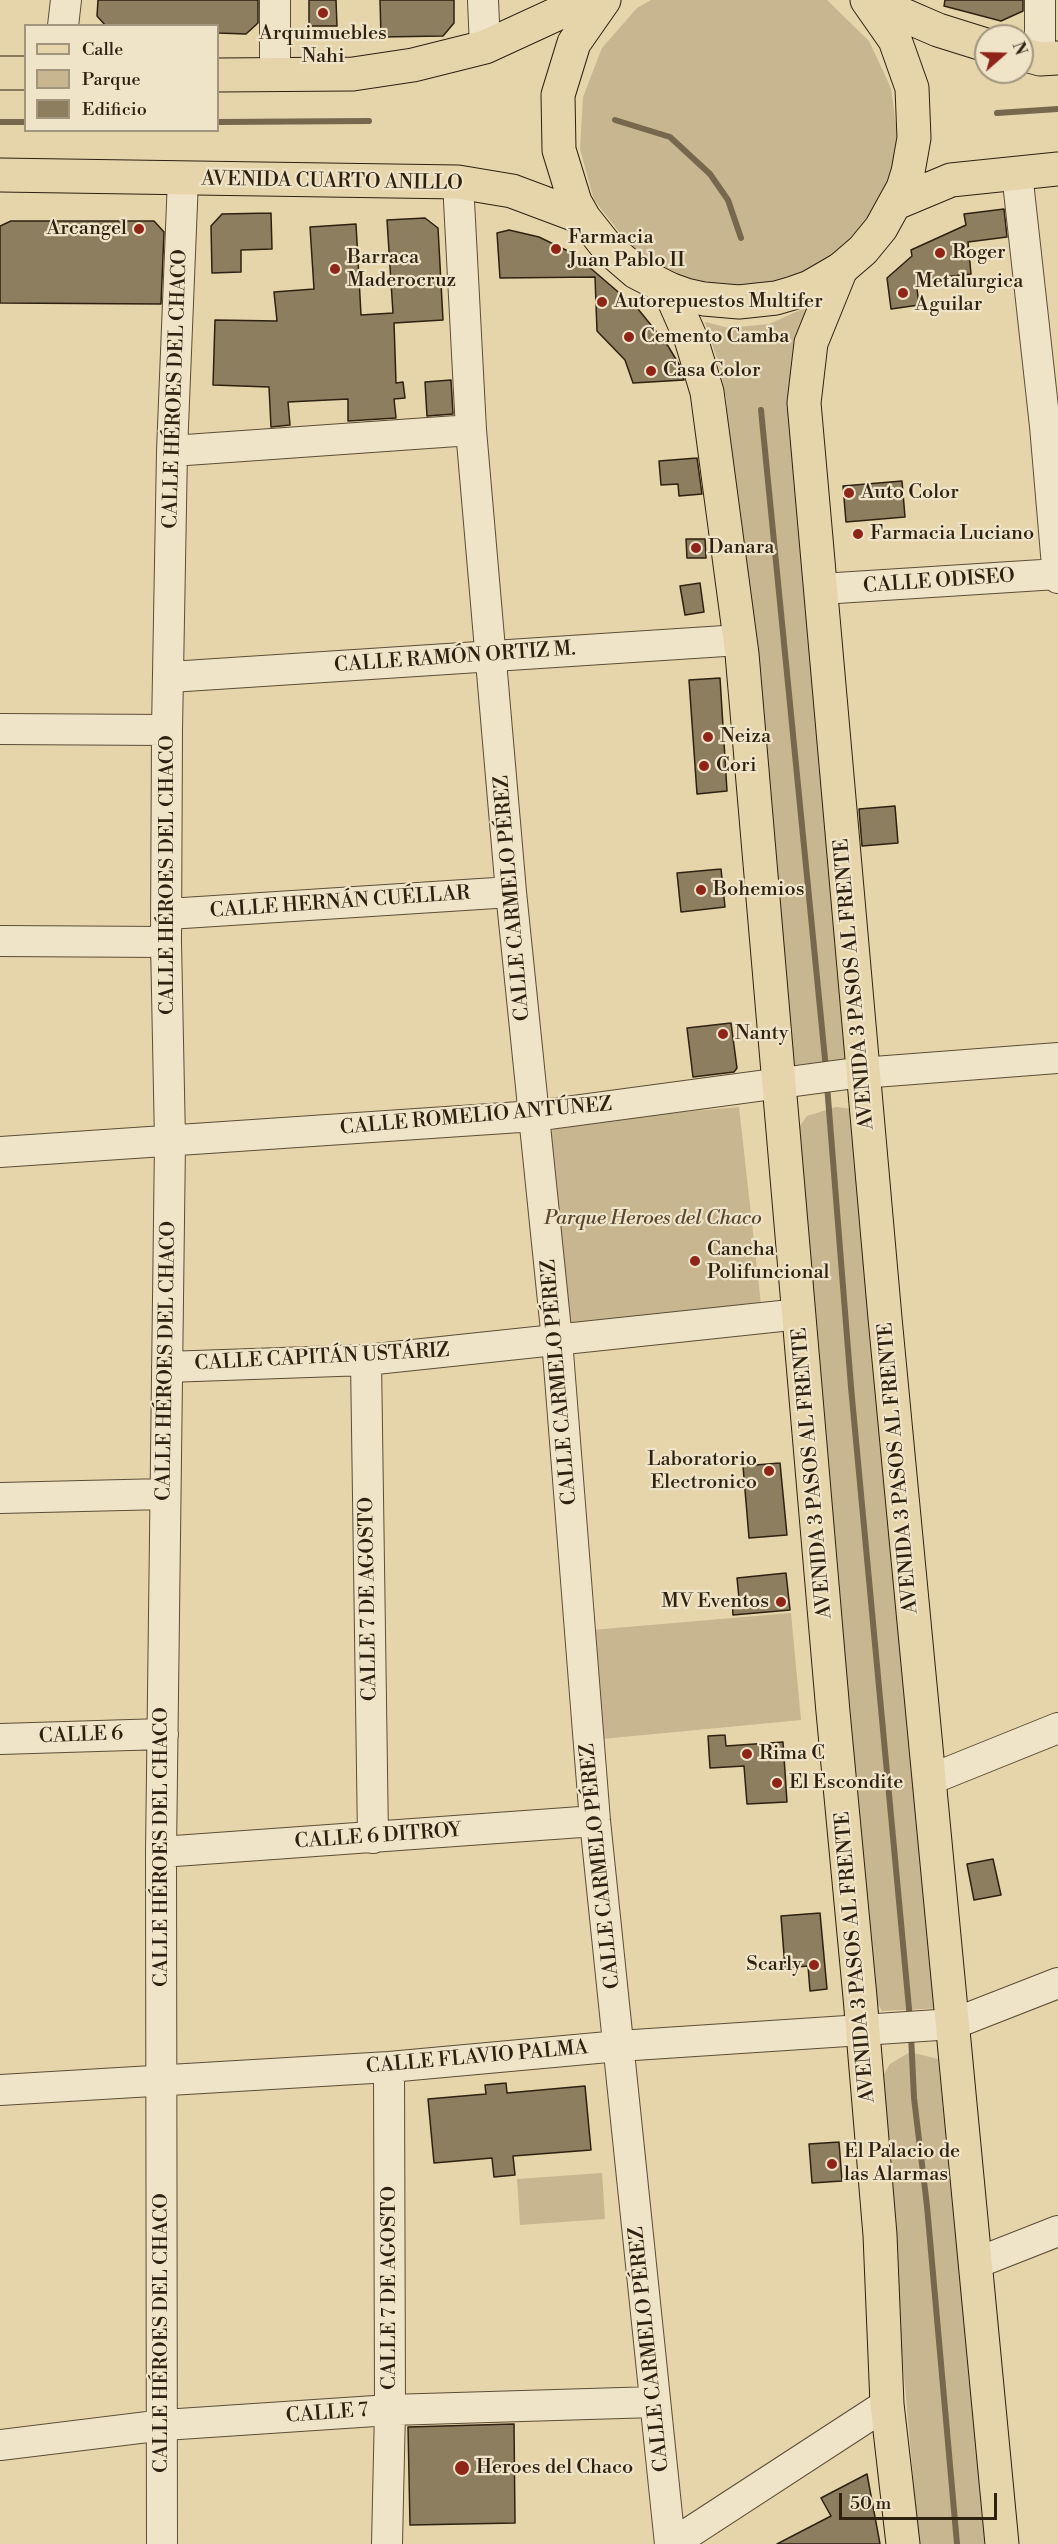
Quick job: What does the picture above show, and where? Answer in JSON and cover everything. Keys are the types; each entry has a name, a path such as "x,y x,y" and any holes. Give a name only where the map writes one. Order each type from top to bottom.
{"main road":[{"path":"219,75 353,74 413,65 485,47 587,0"},
{"path":"604,0 574,43 562,77 558,104 557,132 562,167 575,202 584,218 607,247 644,276 669,289 722,302 776,298 810,287 841,268 872,239 896,203 912,155 915,122 912,88 895,40 868,0"},
{"path":"868,0 938,30 974,41"},
{"path":"0,73 24,73"},
{"path":"896,203 951,180 1058,169"},
{"name":"AVENIDA CUARTO ANILLO","path":"0,175 459,182 512,191 584,218"},
{"name":"AVENIDA 3 PASOS AL FRENTE","path":"841,268 811,343 804,403 821,590 856,1074 929,1780"},
{"path":"669,289 691,339 707,393 740,640 790,1082"},
{"name":"AVENIDA 3 PASOS AL FRENTE","path":"790,1082 800,1314 875,2030 887,2404 903,2544"},
{"path":"929,1780 943,2024 974,2264 1002,2544"}],"street":[{"path":"63,24 66,0"},
{"path":"275,0 275,74"},
{"path":"483,0 485,47"},
{"path":"1040,0 1040,57"},
{"path":"1017,173 1052,425 1058,576"},
{"name":"CALLE HÉROES DEL CHACO","path":"162,2544 164,2425 161,1852 170,1141 167,730 170,677 172,451 183,178"},
{"name":"CALLE CARMELO PÉREZ","path":"459,182 471,430 511,892 557,1340 595,1821 671,2544"},
{"path":"172,451 471,430"},
{"name":"CALLE ODISEO","path":"821,590 1058,576"},
{"name":"CALLE RAMÓN ORTIZ M.","path":"170,677 740,640"},
{"path":"0,729 167,730"},
{"name":"CALLE HERNÁN CUÉLLAR","path":"0,941 167,928 511,892"},
{"name":"CALLE ROMELIO ANTÚNEZ","path":"0,1152 535,1116 856,1074 1058,1058"},
{"name":"CALLE CAPITÁN USTÁRIZ","path":"167,1367 366,1360 800,1314"},
{"name":"CALLE 7 DE AGOSTO","path":"366,1360 373,1838"},
{"path":"0,1498 165,1494"},
{"path":"929,1780 1058,1728"},
{"name":"CALLE 6","path":"0,1739 163,1734"},
{"name":"CALLE 6 DITROY","path":"161,1852 595,1821"},
{"name":"CALLE FLAVIO PALMA","path":"0,2090 388,2067 619,2046 943,2024 1058,1983"},
{"name":"CALLE 7 DE AGOSTO","path":"387,2544 390,2410 388,2067"},
{"path":"974,2264 1058,2231"},
{"name":"CALLE 7","path":"0,2445 164,2425 390,2410 655,2402"},
{"path":"671,2544 887,2404"}],"green space":[{"path":"651,0 827,0 869,41 891,88 898,141 886,192 859,237 818,271 769,289 717,291 670,274 627,242 594,200 580,149 583,97 602,48 637,8"},
{"path":"809,306 790,372 851,1060 795,1068 785,1056 726,398 718,362 705,322 729,328 769,324"},
{"name":"Parque Heroes del Chaco","path":"739,1107 762,1313 570,1324 548,1142 552,1131 559,1123"},
{"path":"836,1107 854,1109 942,2008 882,2011 873,1996 793,1135 807,1116"},
{"path":"791,1613 801,1720 602,1739 592,1630"},
{"path":"910,2052 938,2059 986,2544 919,2544 878,2084 890,2064"},
{"path":"602,2173 605,2219 520,2225 517,2179"}],"building":[{"path":"98,0 258,0 258,23 246,34 219,33 219,24 104,24 97,16"},
{"name":"Arquimuebles Nahi","path":"309,0 336,0 337,26 309,26"},
{"path":"380,0 454,0 454,23 443,36 381,37"},
{"path":"945,0 1023,0 1023,11 1001,21 944,6"},
{"path":"1004,209 1007,237 968,242 971,274 916,280 919,305 891,309 887,278 912,256 911,250 966,225 964,214"},
{"path":"271,213 272,249 241,250 241,272 212,273 211,226 222,214"},
{"path":"425,218 438,228 443,320 394,323 396,383 403,382 405,398 394,399 396,418 348,421 348,399 288,402 290,425 271,427 269,387 213,385 215,320 277,321 274,292 314,289 310,227 356,224 361,315 393,313 387,220"},
{"path":"11,221 154,221 164,232 161,304 0,303 0,226"},
{"path":"509,230 539,237 574,254 638,309 668,346 680,366 684,380 633,383 625,360 597,331 595,277 500,278 497,233"},
{"path":"451,380 453,414 427,416 425,382"},
{"path":"697,458 702,494 679,496 678,484 661,485 659,461"},
{"path":"902,481 905,517 846,522 843,486"},
{"name":"Danara","path":"686,539 705,539 706,558 687,558"},
{"path":"700,583 704,612 685,615 680,586"},
{"path":"720,678 727,791 697,794 689,680"},
{"path":"895,806 898,843 862,846 859,809"},
{"name":"Bohemios","path":"721,869 725,907 681,912 677,873"},
{"path":"731,1023 737,1068 734,1072 693,1077 687,1028"},
{"path":"780,1463 787,1535 749,1538 743,1466"},
{"path":"786,1573 790,1610 733,1615 732,1599 739,1598 737,1578"},
{"path":"725,1735 726,1746 783,1742 787,1802 747,1804 744,1766 710,1768 708,1736"},
{"path":"993,1859 1001,1895 974,1900 967,1864"},
{"path":"820,1913 827,1989 810,1991 808,1966 785,1968 781,1916"},
{"path":"506,2083 507,2093 585,2086 591,2150 513,2156 515,2175 494,2177 492,2158 434,2163 428,2099 486,2094 485,2085"},
{"path":"839,2142 842,2181 812,2183 809,2144"},
{"name":"Heroes del Chaco","path":"514,2424 515,2523 410,2525 408,2427"},
{"path":"867,2474 880,2544 777,2544 831,2516 821,2498"}],"waterway":[{"path":"997,113 1058,109"},
{"path":"615,120 670,137 710,174 728,200 741,238"},
{"path":"219,122 369,121"},
{"path":"0,122 24,122"},
{"path":"761,410 826,1069"},
{"path":"827,1085 851,1387 910,2019"},
{"path":"911,2035 914,2098 927,2206 957,2544"}],"place":[{"name":"Arquimuebles Nahi","path":"323,13"},
{"name":"Arcangel","path":"139,229"},
{"name":"Farmacia Juan Pablo II","path":"556,249"},
{"name":"Roger","path":"940,253"},
{"name":"Barraca Maderocruz","path":"335,269"},
{"name":"Metalurgica Aguilar","path":"903,293"},
{"name":"Autorepuestos Multifer","path":"602,302"},
{"name":"Cemento Camba","path":"629,337"},
{"name":"Casa Color","path":"651,371"},
{"name":"Auto Color","path":"849,493"},
{"name":"Farmacia Luciano","path":"858,534"},
{"name":"Danara","path":"696,548"},
{"name":"Neiza","path":"708,737"},
{"name":"Cori","path":"704,766"},
{"name":"Bohemios","path":"701,890"},
{"name":"Nanty","path":"723,1034"},
{"name":"Cancha Polifuncional","path":"695,1261"},
{"name":"Laboratorio Electronico","path":"769,1471"},
{"name":"MV Eventos","path":"781,1602"},
{"name":"Rima C","path":"747,1754"},
{"name":"El Escondite","path":"777,1783"},
{"name":"Scarly","path":"814,1965"},
{"name":"El Palacio de las Alarmas","path":"832,2164"},
{"name":"Heroes del Chaco","path":"462,2468"}]}
